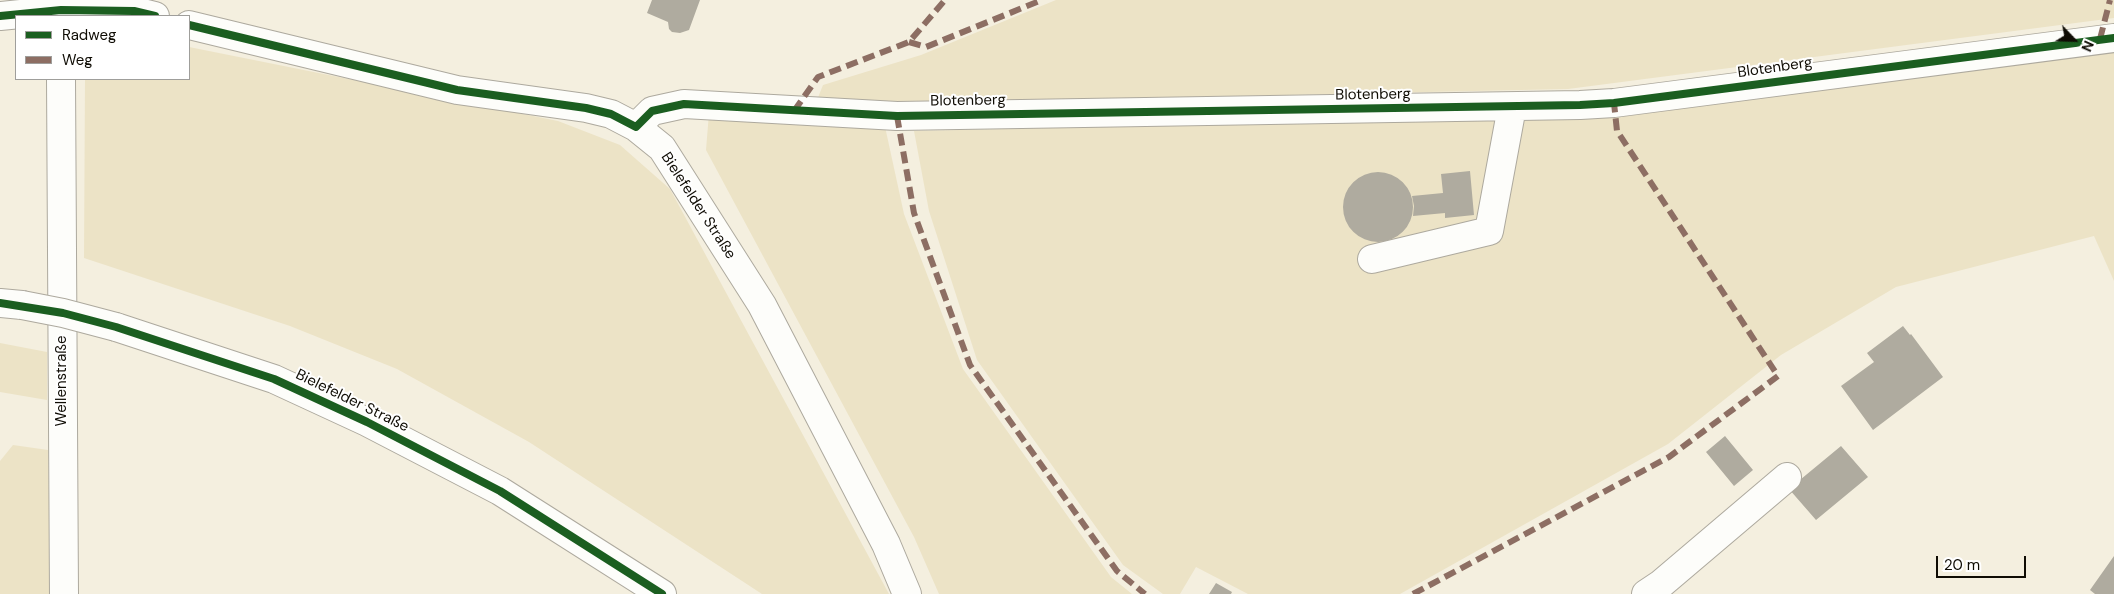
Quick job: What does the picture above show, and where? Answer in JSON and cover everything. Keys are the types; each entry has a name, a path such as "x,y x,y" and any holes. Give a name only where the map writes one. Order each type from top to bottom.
{"street":[{"path":"20,15 134,11 151,15"},
{"path":"0,16 15,15"},
{"name":"Bielefelder Straße","path":"190,24 457,90 586,108 611,114 636,127 662,148 762,305 886,544 907,594"},
{"name":"Blotenberg","path":"636,127 652,110 684,104 897,116 1512,107 1614,103 2114,38"},
{"name":"Wellenstraße","path":"61,80 64,594"},
{"path":"1372,259 1489,231 1512,107"},
{"name":"Bielefelder Straße","path":"11,304 63,313 116,327 274,379 367,422 500,491 662,594"},
{"path":"1646,594 1661,584 1787,477"}],"shaded area":[{"path":"1056,0 2114,0 2114,18 1568,89 909,103 817,100 823,85 921,55"},
{"path":"190,47 558,121 620,145 670,189 889,594 762,594 529,442 397,369 290,326 84,258 85,80 190,80"},
{"path":"2114,50 2114,281 2094,236 1896,287 1781,355 1668,444 1400,594 1248,594 1196,567 1180,594 1163,594 1123,565 977,360 929,211 914,131 1629,115"},
{"path":"709,113 884,122 904,214 963,369 1111,577 1132,594 939,594 914,537 706,150"},
{"path":"0,343 47,352 47,400 0,392"},
{"path":"13,445 48,450 51,594 0,594 0,461"}],"building":[{"path":"652,0 700,0 689,30 680,33 672,32 669,29 668,22 647,13"},
{"path":"1470,171 1474,215 1445,218 1445,213 1413,216 1412,196 1443,193 1441,174"},
{"path":"1385,172 1398,178 1407,187 1411,193 1413,207 1411,221 1403,232 1392,240 1371,242 1364,240 1353,232 1345,221 1343,200 1345,193 1353,182 1364,174"},
{"path":"1903,326 1943,377 1873,430 1841,386 1874,362 1867,353"},
{"path":"1725,436 1753,470 1734,486 1706,452"},
{"path":"1841,446 1868,477 1816,520 1789,489"},
{"path":"2114,556 2114,594 2095,594 2090,590"},
{"path":"1216,583 1232,592 1231,594 1209,594"}],"marked path":[{"path":"794,111 818,77 909,42 945,0"},
{"path":"909,42 926,47 1042,0"},
{"path":"2100,39 2110,0"},
{"path":"1413,594 1669,457 1778,376 1617,131 1614,103"},
{"path":"897,116 914,213 970,365 1117,571 1145,594"}],"cycle path":[{"path":"0,16 61,10 134,11 151,15"},
{"path":"190,25 457,90 586,108 611,114 636,127 652,111 684,104 897,116 1614,103 2114,38"},
{"path":"0,303 63,313 116,327 274,379 367,422 500,491 662,594"}]}
